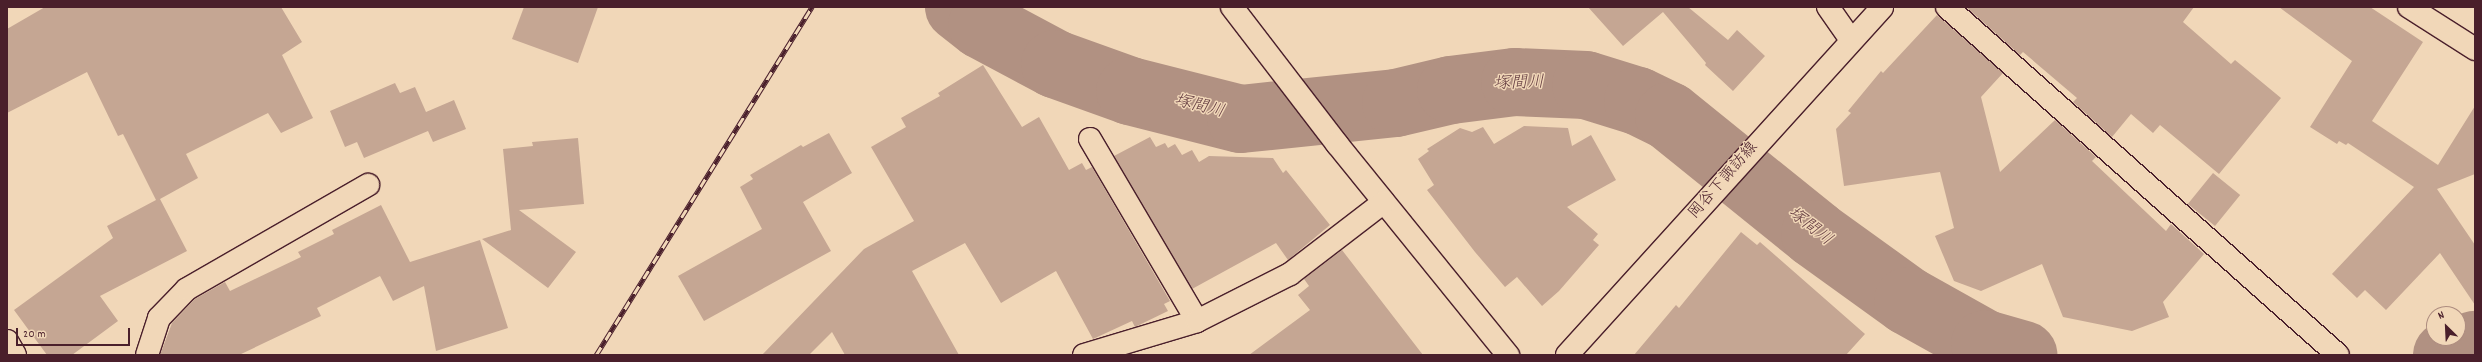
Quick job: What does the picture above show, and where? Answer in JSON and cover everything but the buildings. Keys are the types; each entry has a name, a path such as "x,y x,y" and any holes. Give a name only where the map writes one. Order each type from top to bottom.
{"street":[{"path":"1232,7 1337,144 1508,355"},
{"path":"1828,7 1851,40"},
{"name":"岡谷下諏訪線","path":"1567,355 1882,7"},
{"path":"1947,7 2321,337 2338,355"},
{"path":"2409,7 2475,49"},
{"path":"1090,138 1197,321"},
{"path":"147,355 159,318 187,289 368,185"},
{"path":"1084,355 1197,321 1290,274 1384,202"},
{"path":"7,341 15,355"}],"waterway":[{"name":"塚間川","path":"959,7 982,25 1055,64 1130,91 1241,119 1396,103 1451,90 1515,82 1586,85 1638,101 1669,116 1815,234 1908,301 1985,344 2023,355"},
{"name":"塚間川","path":"2447,355 2475,345"}],"railway":[{"path":"596,355 812,7"}]}
